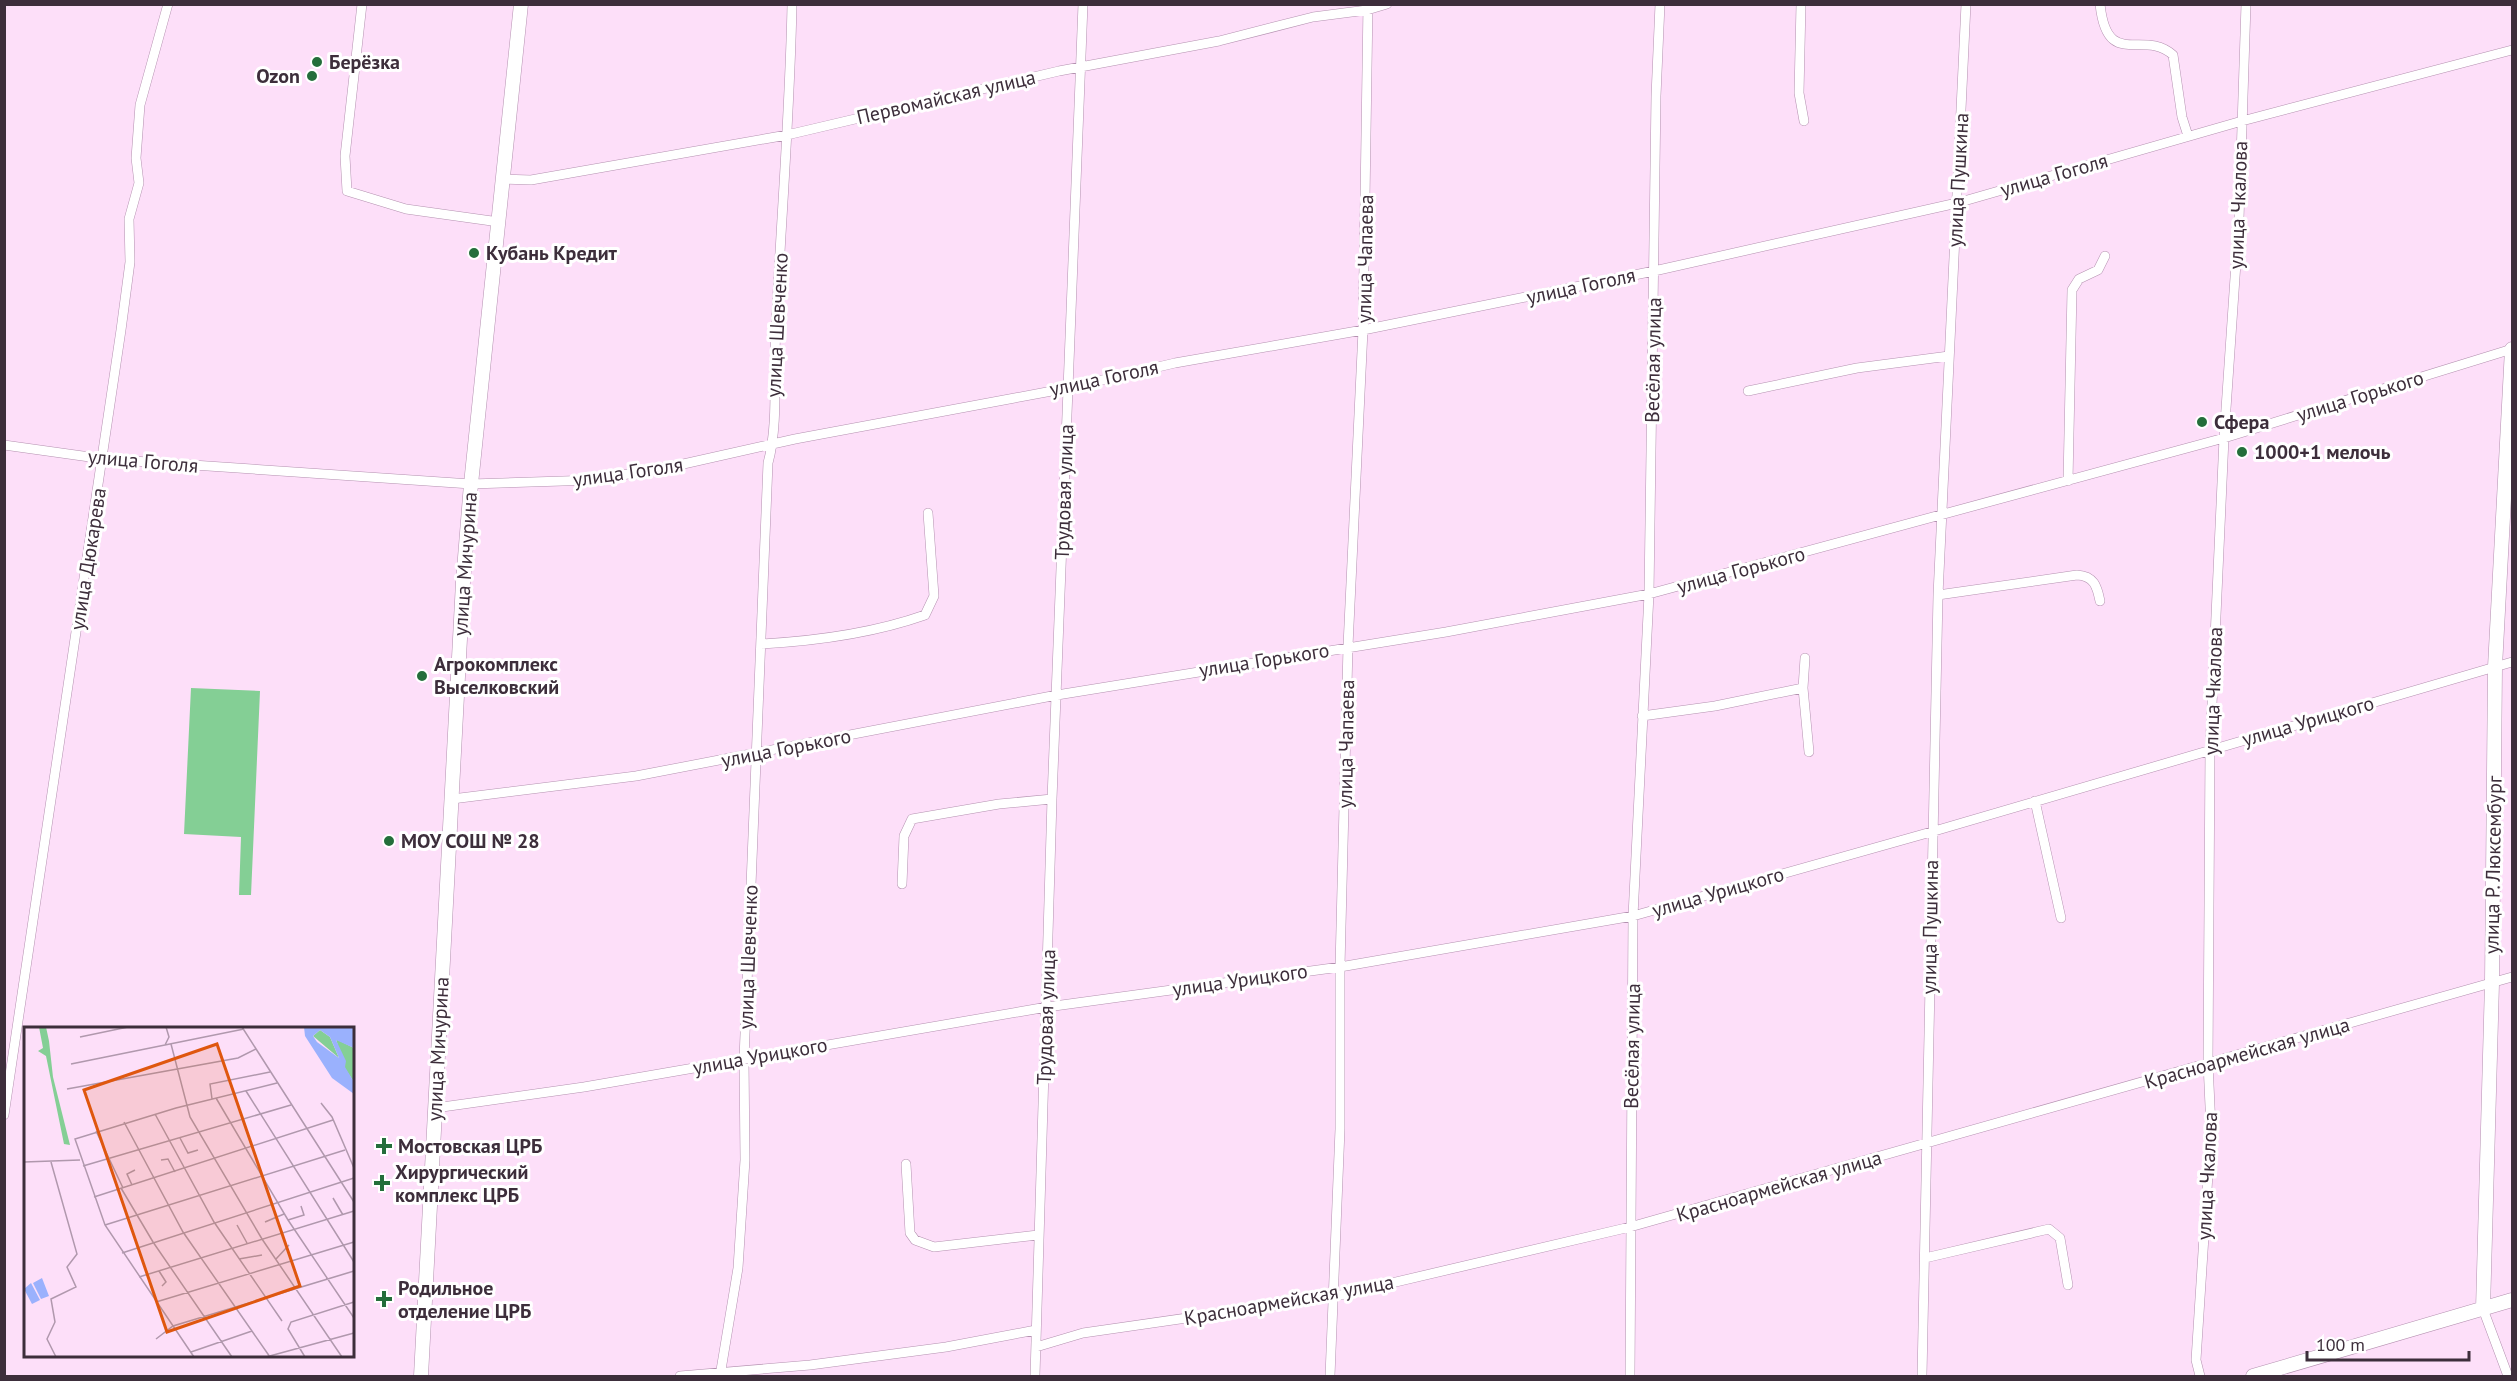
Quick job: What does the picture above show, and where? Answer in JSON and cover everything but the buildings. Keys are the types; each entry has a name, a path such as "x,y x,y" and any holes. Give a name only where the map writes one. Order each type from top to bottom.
{"street":[{"name":"улица Дюкарева","path":"4,1115 104,459 130,262 129,219 139,183 136,158 140,105 168,4"},
{"path":"362,4 345,156 346,191 406,210 499,222"},
{"name":"улица Мичурина","path":"421,1377 471,484 521,4"},
{"name":"улица Шевченко","path":"720,1374 738,1268 745,1160 744,1059 755,821 754,754 768,463 774,443 774,357 792,4"},
{"name":"Трудовая улица","path":"1035,1377 1052,799 1083,4"},
{"name":"Первомайская улица","path":"504,179 531,180 787,135 1081,67 1219,41 1313,17 1387,4"},
{"name":"Весёлая улица","path":"1630,1377 1633,916 1649,594 1656,96 1660,4"},
{"path":"1801,4 1799,93 1804,121"},
{"name":"улица Пушкина","path":"1922,1377 1928,1144 1931,832 1938,596 1966,4"},
{"path":"2100,4 2102,22 2111,39 2124,46 2166,48 2173,55 2182,117 2188,136"},
{"name":"улица Чкалова","path":"2200,1377 2196,1360 2211,1128 2208,1063 2210,749 2224,438 2239,219 2246,4"},
{"name":"улица Чапаева","path":"1330,1377 1340,1129 1340,967 1348,646 1363,330 1368,7"},
{"name":"улица Гоголя","path":"4,446 104,459 471,484 594,480 699,461 774,443 1068,388 1175,363 1363,330 1654,271 1957,203 2242,121 2512,50"},
{"path":"2068,481 2072,290 2079,279 2098,270 2105,256"},
{"name":"улица Горького","path":"452,800 636,776 1057,695 1348,646 1446,632 1649,594 1941,517 2224,438 2512,349"},
{"name":"улица Р. Люксембург","path":"2508,1377 2483,1309 2492,983 2495,667 2512,349"},
{"path":"1748,391 1857,368 1949,356"},
{"path":"761,644 794,642 841,634 909,621 925,615 934,596 928,513"},
{"path":"1938,596 2077,575 2093,580 2097,586 2100,601"},
{"path":"1805,658 1803,688 1809,752"},
{"name":"улица Урицкого","path":"435,1108 584,1087 1047,1007 1340,967 1633,916 1931,832 2512,662"},
{"path":"1642,716 1715,706 1803,688"},
{"path":"902,884 904,836 912,819 999,804 1052,799"},
{"path":"2035,801 2061,918"},
{"name":"Красноармейская улица","path":"1036,1347 1083,1333 1332,1297 1630,1227 2512,977"},
{"path":"906,1164 910,1233 924,1246 933,1247 1038,1235"},
{"path":"1924,1258 2049,1229 2060,1238 2068,1285"},
{"path":"2253,1377 2512,1300"},
{"path":"680,1377 810,1365 946,1347 1036,1330"}],"green space":[{"path":"191,688 260,691 251,895 239,895 241,837 184,834"}],"place":[{"name":"Берёзка","path":"317,62"},
{"name":"Ozon","path":"312,76"},
{"name":"Кубань Кредит","path":"474,253"},
{"name":"Сфера","path":"2202,422"},
{"name":"1000+1 мелочь","path":"2242,452"},
{"name":"Агрокомплекс Выселковский","path":"422,676"},
{"name":"МОУ СОШ № 28","path":"389,841"},
{"name":"Мостовская ЦРБ","path":"384,1146"},
{"name":"Хирургический комплекс ЦРБ","path":"382,1183"},
{"name":"Родильное отделение ЦРБ","path":"384,1299"}]}
